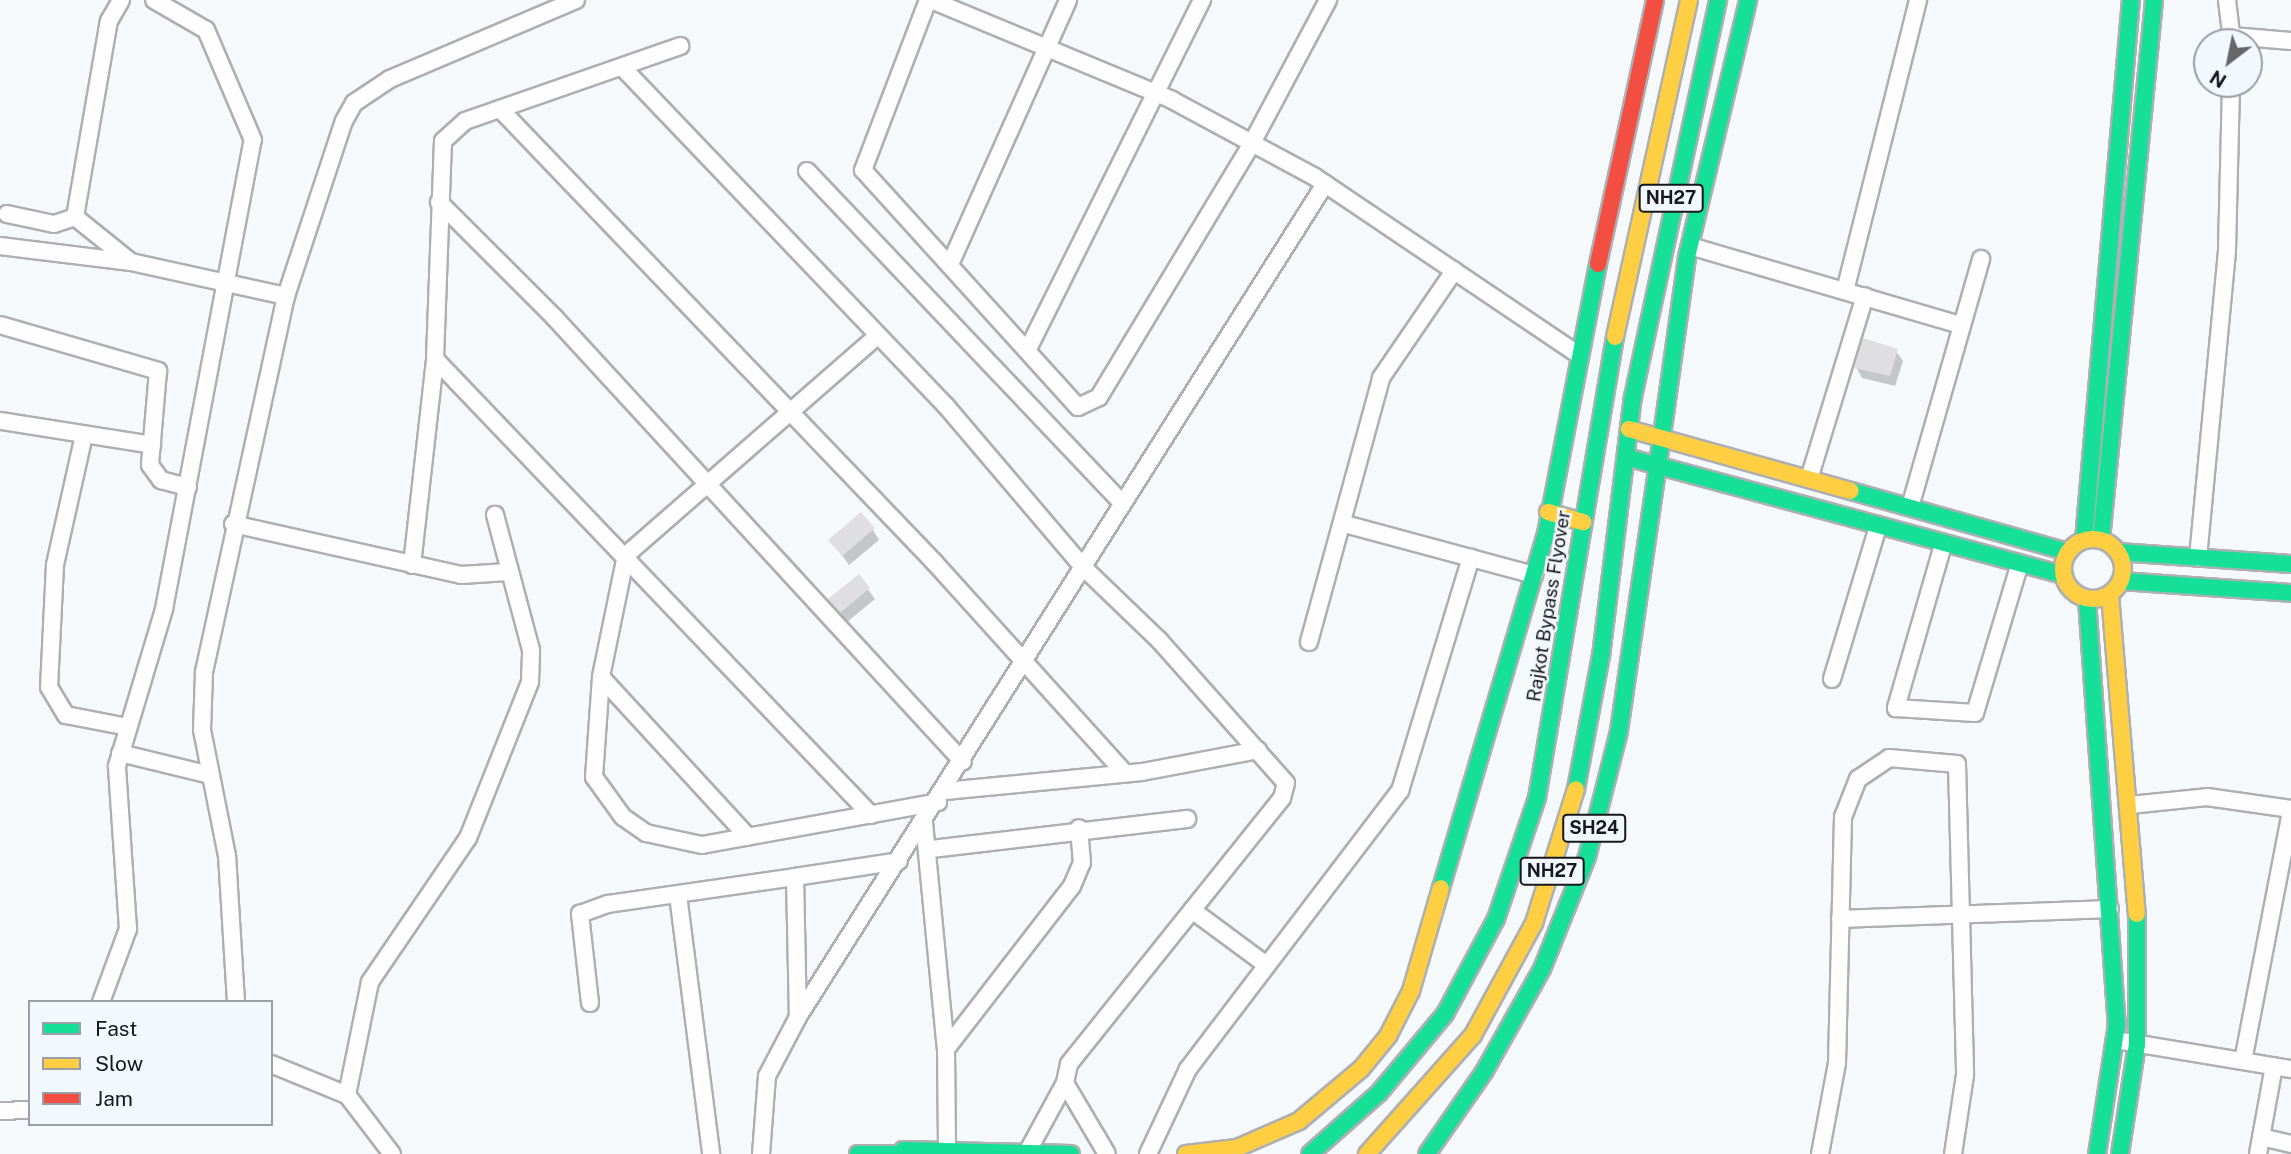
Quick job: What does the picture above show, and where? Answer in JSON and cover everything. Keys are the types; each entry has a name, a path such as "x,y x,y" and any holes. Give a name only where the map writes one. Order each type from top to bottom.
{"main road":[{"path":"1186,1154 1237,1148 1299,1121 1361,1069 1388,1036 1411,991 1534,575 1577,354 1655,0"},
{"name":"Rajkot Bypass Flyover","path":"1310,1154 1379,1093 1446,1014 1496,919 1537,798 1625,278 1689,0"},
{"name":"NH27","path":"1367,1154 1473,1035 1534,923 1571,815 1616,537 1629,429 1671,197 1718,0"},
{"path":"1658,464 1690,246 1748,0"},
{"path":"2093,540 2131,0"},
{"path":"2093,540 2154,0"},
{"path":"1629,429 2068,552 2093,540"},
{"path":"1626,457 2020,566 2064,575 2087,599 2110,909 2115,1040 2097,1154"},
{"name":"SH24","path":"1427,1154 1484,1072 1542,969 1587,857 1619,732 1658,464"},
{"path":"1548,512 1584,522"},
{"path":"2093,540 2118,552 2291,564"},
{"path":"2064,575 2068,552"},
{"path":"2087,599 2110,595 2121,581 2118,552"},
{"path":"2121,581 2291,593"},
{"path":"2110,595 2130,805 2140,954 2137,1044 2120,1154"},
{"path":"858,1154 947,1147 1029,1149 1071,1154"}],"street":[{"path":"75,217 108,22 121,0"},
{"path":"102,1000 128,929 120,753 164,609 253,140 206,30 155,0"},
{"path":"236,1000 227,856 202,730 204,672 233,524 286,296 354,103 390,79 576,0"},
{"path":"1328,0 1252,143 1099,397 1078,407 951,262 863,170 929,0 1157,94 1252,143 1325,184 1577,354"},
{"path":"951,262 1068,0"},
{"path":"1028,349 1202,0"},
{"path":"1845,290 1918,0"},
{"path":"2227,0 2231,28"},
{"path":"2263,40 2291,41"},
{"path":"412,565 435,359 441,153 449,132 500,109 624,69 680,46"},
{"path":"624,69 702,145 876,337 946,406 1082,566 1258,750 1286,791 1069,1064 1065,1083 1029,1149"},
{"path":"2198,558 2227,250 2231,98"},
{"path":"500,109 1022,659 1125,773"},
{"path":"807,171 1122,503"},
{"path":"761,1154 767,1076 798,1017 941,797 1022,659 1325,184"},
{"path":"439,202 706,483 963,762"},
{"path":"7,214 54,224 75,217"},
{"path":"75,217 131,262"},
{"path":"0,246 131,262 225,287 286,296"},
{"path":"1690,246 1961,325"},
{"path":"1910,507 1981,259"},
{"path":"1309,642 1345,524 1381,378 1454,271"},
{"path":"1809,480 1865,296"},
{"path":"0,325 151,365 161,382 152,445 153,473 188,486"},
{"path":"876,337 626,555 601,677 594,777 623,817 672,843 702,845 871,815 941,797 1125,773 1258,750"},
{"path":"435,359 626,555 871,815"},
{"path":"1,421 152,445"},
{"path":"83,435 55,565 49,687 66,715 128,727"},
{"path":"347,1095 379,961 468,838 530,682 531,650 508,572 495,515"},
{"path":"233,524 461,575 508,572"},
{"path":"1345,524 1534,575"},
{"path":"1832,679 1878,527"},
{"path":"1943,545 1896,708 1975,713 2020,566"},
{"path":"1148,1154 1188,1069 1265,964 1400,791 1471,558"},
{"path":"601,677 748,837"},
{"path":"120,753 210,775"},
{"path":"1820,1154 1837,1063 1840,919 1848,794 1870,765 1889,758 1957,764 1965,912 1965,1076 1953,1154"},
{"path":"2130,805 2207,797 2291,810 2243,1061"},
{"path":"931,849 1079,828 1188,819"},
{"path":"924,822 931,849 946,1049 947,1147"},
{"path":"946,1049 1072,886 1082,863 1079,828"},
{"path":"590,1003 580,914 678,895 899,860"},
{"path":"795,877 798,1017"},
{"path":"678,895 710,1154"},
{"path":"1840,919 1965,912 2110,909"},
{"path":"1192,910 1265,964"},
{"path":"2115,1040 2291,1069"},
{"path":"273,1065 347,1095 392,1154"},
{"path":"2258,1154 2274,1066"},
{"path":"1065,1083 1107,1154"},
{"path":"0,1111 28,1110"},
{"path":"2261,1137 2291,1144"}],"building":[{"path":"1863,338 1898,349 1890,376 1854,368"},
{"path":"861,512 875,528 842,556 828,540"},
{"path":"859,574 870,588 840,613 828,599"}],"traffic: fast":[{"path":"1576,789 1601,656 1633,397 1718,0"},
{"path":"1658,464 1687,257 1748,0"},
{"path":"2084,540 2131,0"},
{"path":"2101,540 2154,0"},
{"path":"1441,888 1546,534 1598,264"},
{"path":"1310,1154 1379,1093 1445,1014 1496,919 1537,798 1615,337"},
{"path":"1626,457 2064,575"},
{"path":"1427,1154 1484,1072 1542,969 1587,857 1619,731 1658,464"},
{"path":"1851,491 2068,552"},
{"path":"2118,552 2291,564"},
{"path":"2121,581 2291,593"},
{"path":"2087,599 2117,1024 2097,1154"},
{"path":"2120,1154 2137,1044 2137,914"},
{"path":"903,1150 1071,1154"},
{"path":"858,1154 913,1154"}],"traffic: slow":[{"path":"1615,337 1689,0"},
{"path":"1629,429 1851,491"},
{"path":"1548,512 1584,522"},
{"path":"2093,539 2110,544 2118,552 2123,569 2118,586 2110,594 2093,599 2076,594 2068,586 2063,569 2068,552 2076,544 2093,539"},
{"path":"2110,595 2137,914"},
{"path":"1367,1154 1473,1035 1534,923 1576,789"},
{"path":"1186,1154 1237,1148 1299,1121 1361,1069 1388,1036 1411,991 1441,888"}],"traffic: jam":[{"path":"1598,264 1655,0"}]}
